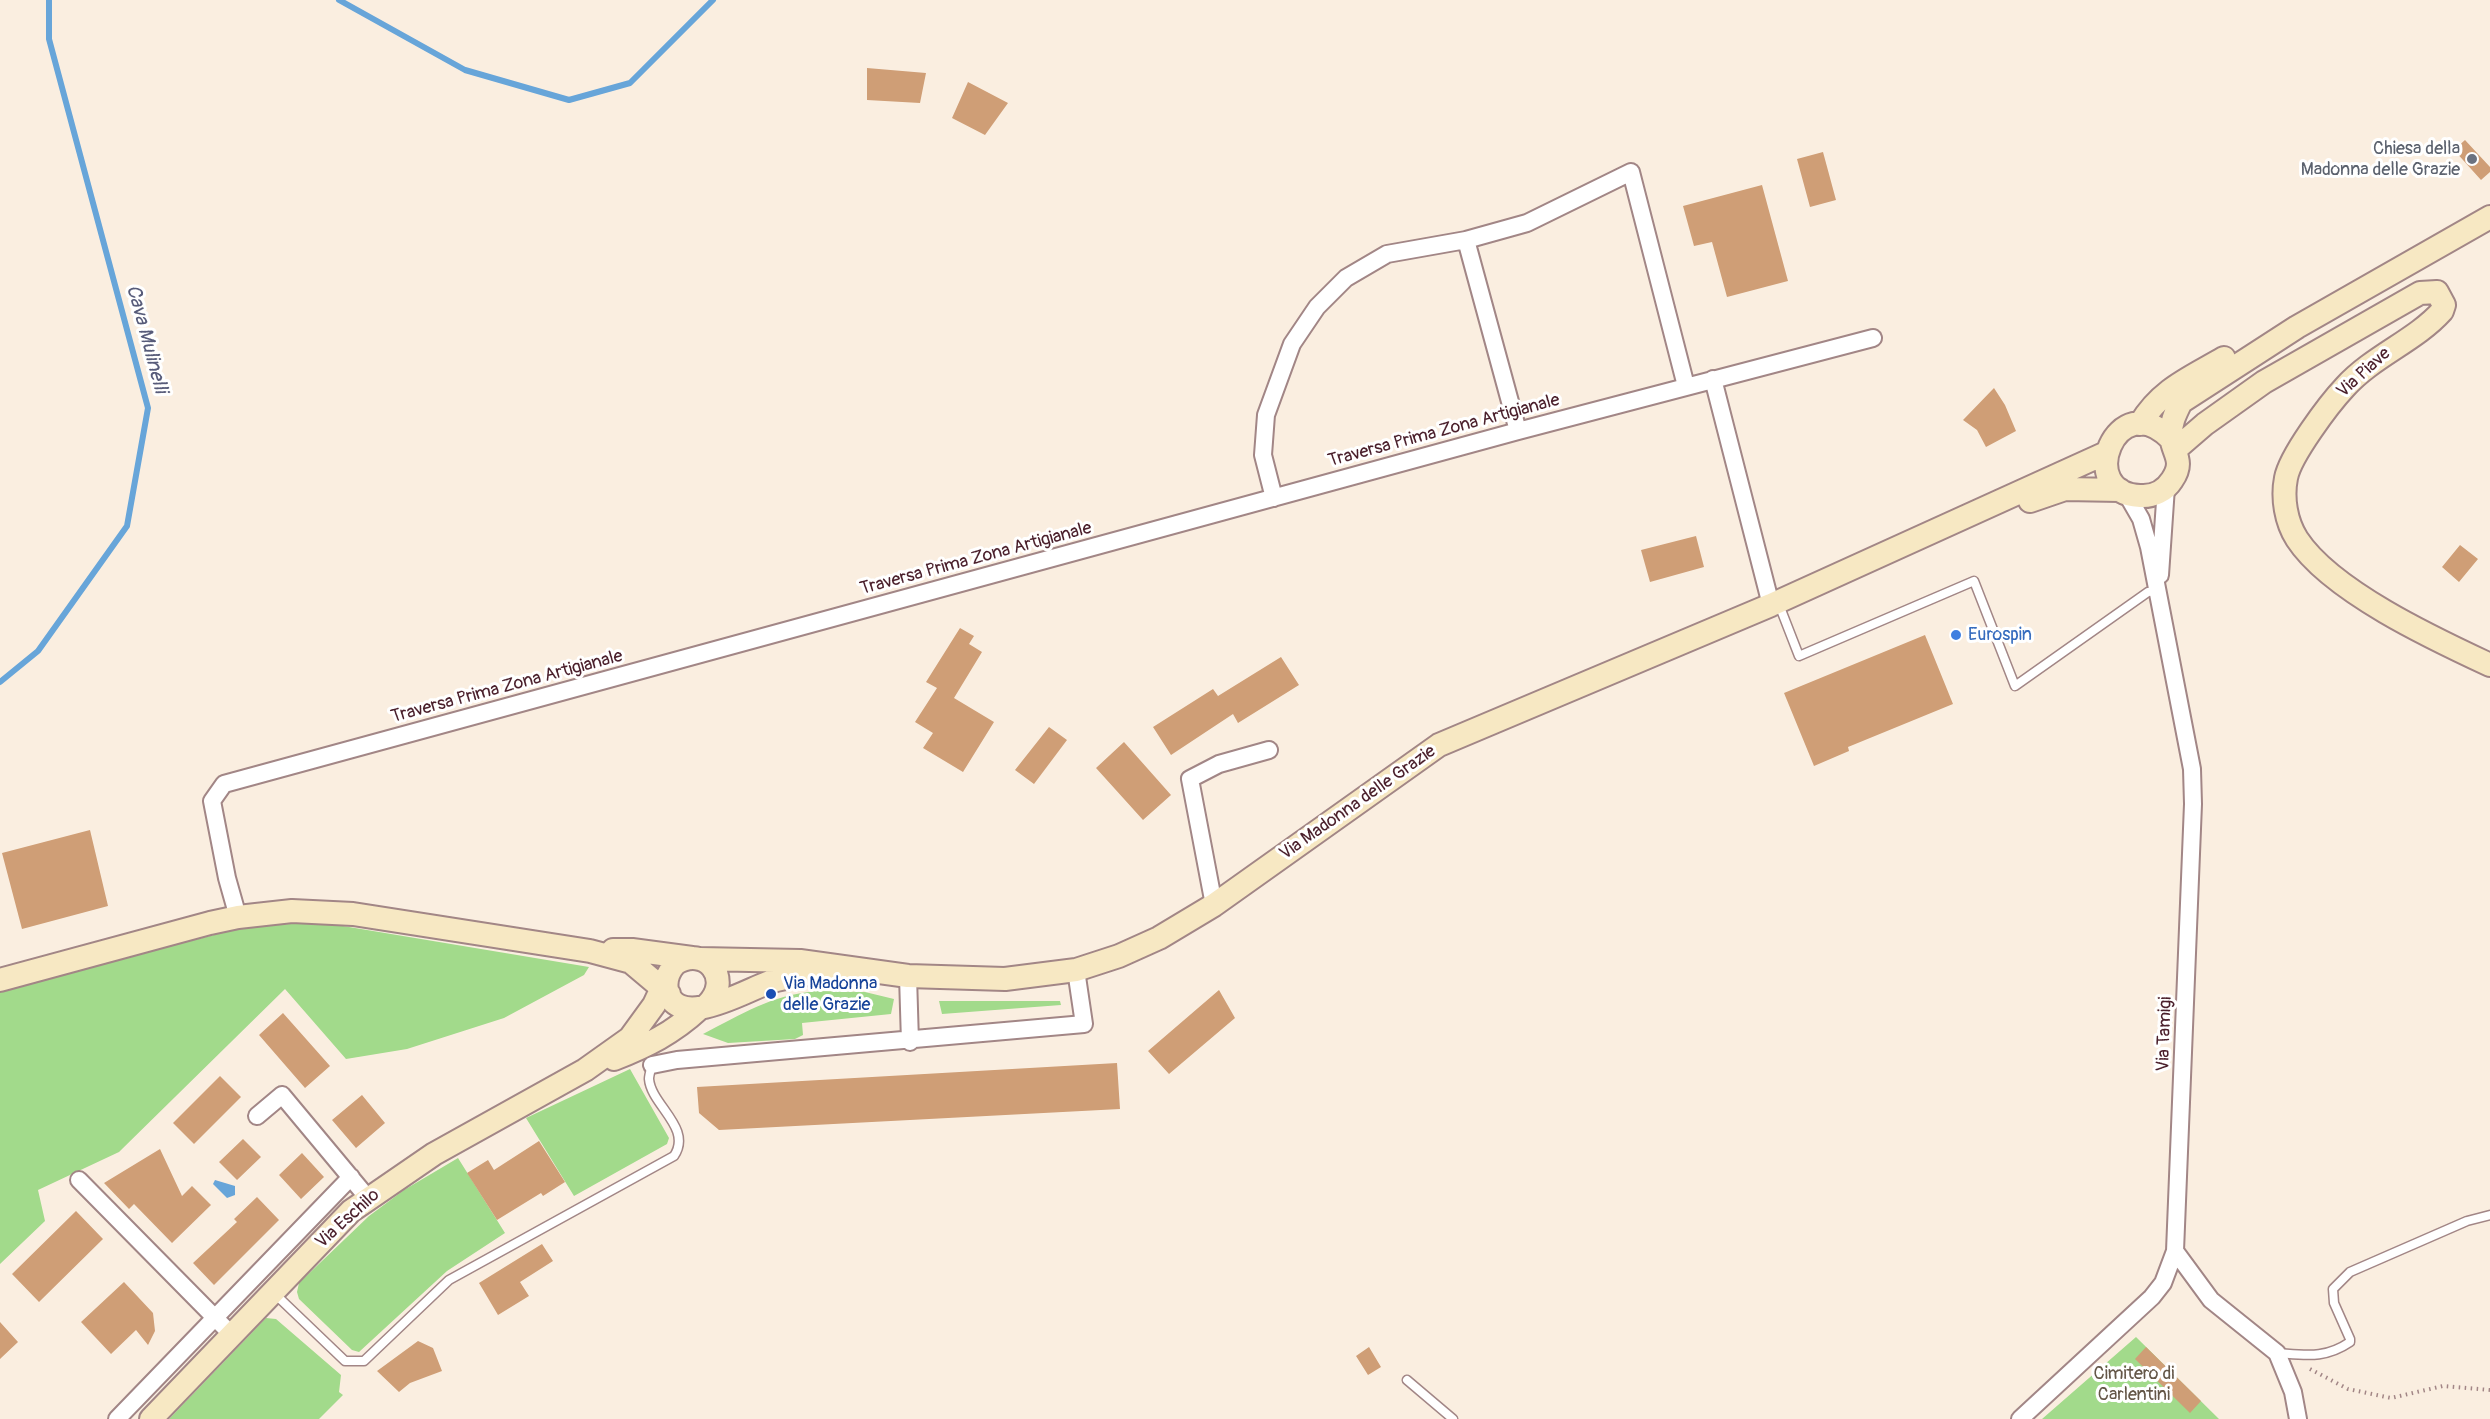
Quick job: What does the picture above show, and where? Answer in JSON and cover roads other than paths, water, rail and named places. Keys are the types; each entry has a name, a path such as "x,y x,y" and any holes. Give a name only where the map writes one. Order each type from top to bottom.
{"main road":[{"path":"1868,560 2059,491 2101,488 2151,495 2166,487 2176,471 2172,420 2181,402 2297,327 2490,217"},
{"name":"Via Piave","path":"2174,444 2264,382 2420,293 2437,292 2442,298 2442,311 2346,386 2298,452 2285,478 2286,513 2290,528 2304,549 2361,596 2386,612 2490,665"},
{"path":"2140,424 2150,407 2166,391 2237,351 2297,327"},
{"path":"2123,491 2108,473 2106,453 2118,432 2140,424 2163,430 2174,444"},
{"path":"1868,560 2106,453"},
{"name":"Via Madonna delle Grazie","path":"840,969 908,976 1005,979 1076,970 1119,956 1159,938 1214,905 1440,745 1774,604 1868,560"},
{"path":"0,980 238,917 292,911 353,914 590,951 631,962 666,985 672,1000 684,1009 703,1007 771,982 840,969"},
{"path":"590,951 632,950 696,958 800,962 840,969"},
{"path":"696,958 707,962 717,975 717,992 703,1007 679,1028 653,1043 585,1070 630,1038 654,1005 675,964 696,958"},
{"name":"Via Eschilo","path":"151,1419 351,1210 434,1154 585,1070"}],"street":[{"path":"1274,498 1263,454 1266,415 1292,344 1317,307 1346,278 1387,254 1466,240 1527,223 1631,172 1686,386"},
{"path":"1466,240 1518,431"},
{"name":"Traversa Prima Zona Artigianale","path":"238,917 227,878 212,801 224,784 1518,431 1873,338"},
{"path":"1713,379 1774,604"},
{"path":"2158,591 2166,487"},
{"path":"2123,491 2141,519 2158,591"},
{"name":"Via Tamigi","path":"2020,1419 2152,1297 2163,1283 2175,1251 2193,804 2192,769 2165,639 2158,591"},
{"path":"1214,905 1190,780 1219,764 1269,750"},
{"path":"652,1065 677,1060 910,1042 1084,1024 1076,970"},
{"path":"908,976 910,1042"},
{"path":"257,1116 282,1095 368,1197"},
{"path":"117,1419 213,1317 351,1177"},
{"path":"79,1180 232,1335"},
{"path":"2175,1251 2211,1300 2277,1353 2293,1392 2298,1419"}],"lane":[{"path":"1774,604 1799,656 1974,581 2015,686 2148,592 2158,591"},
{"path":"273,1292 345,1361 364,1360 449,1280 674,1156 678,1149 678,1135 649,1081 652,1065"},
{"path":"2277,1353 2327,1355 2344,1346 2350,1342 2350,1339 2334,1304 2332,1289 2350,1272 2467,1221 2490,1215"},
{"path":"1407,1380 1453,1419"}],"water":[{"path":"215,1180 235,1186 235,1195 227,1198 213,1184"}],"waterway":[{"name":"Cava Mulinelli","path":"0,682 38,651 127,526 148,408 49,39 49,0"},
{"name":"Cava Mulinelli","path":"339,0 465,70 569,100 630,83 713,0"}],"place":[{"name":"Chiesa della Madonna delle Grazie","path":"2472,159"},
{"name":"Eurospin","path":"1956,635"},
{"name":"Via Madonna delle Grazie","path":"771,994"}],"park label":[{"name":"Cimitero di Carlentini","path":"2134,1384"}]}
